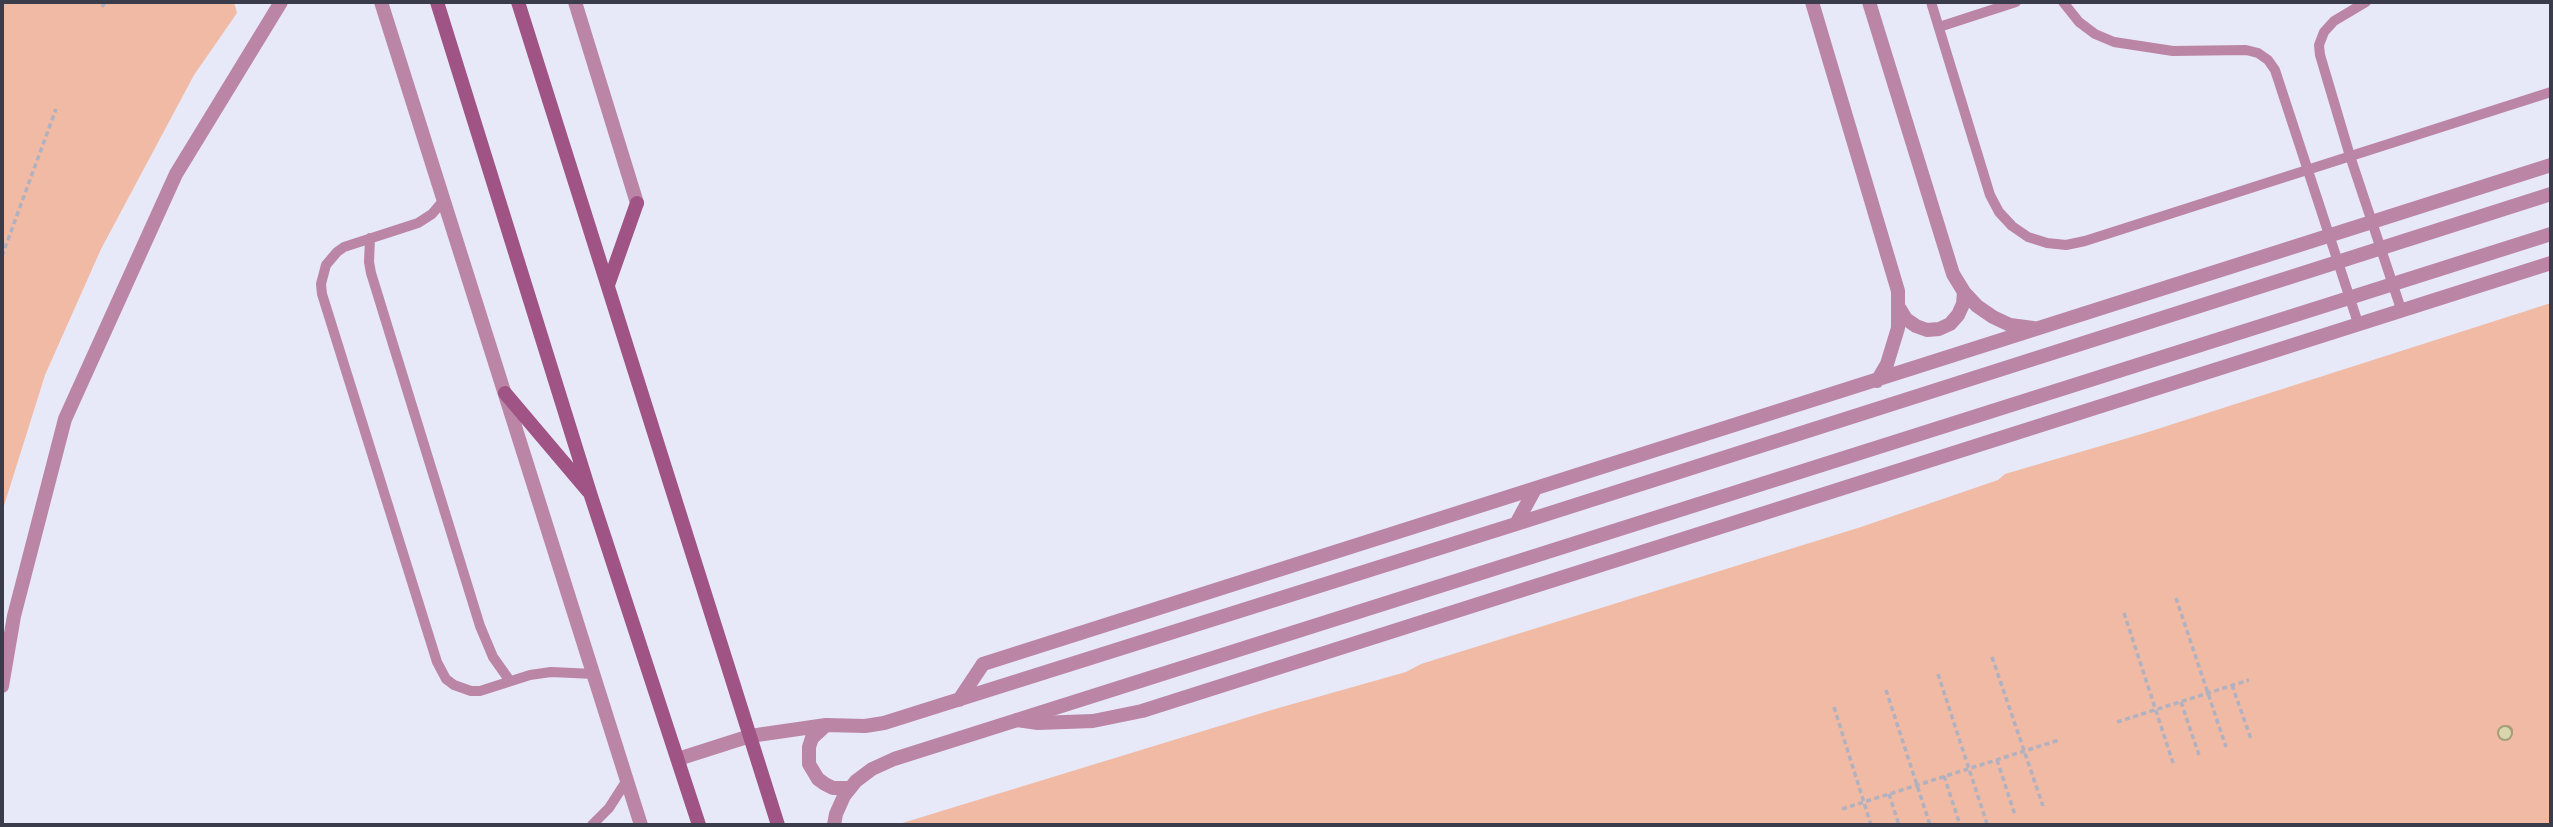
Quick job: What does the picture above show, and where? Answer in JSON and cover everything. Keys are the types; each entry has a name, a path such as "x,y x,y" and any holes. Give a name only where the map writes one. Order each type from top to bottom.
{"main road":[{"path":"437,2 592,496 699,825"},
{"path":"518,2 778,825"},
{"path":"608,285 637,203"},
{"path":"505,393 592,496"}],"street":[{"path":"2,687 14,616 65,419 176,174 281,2"},
{"path":"381,2 641,825"},
{"path":"575,2 637,203"},
{"path":"1812,2 1894,274 1900,309 1894,346 1877,381"},
{"path":"1869,2 1953,274 1977,306 1993,317 2010,325 2042,328"},
{"path":"959,700 983,664 2551,165"},
{"path":"678,759 750,736 827,725 865,726 884,723 2551,194"},
{"path":"834,825 836,814 850,788 872,769 894,760 2551,234"},
{"path":"1017,720 1038,723 1093,721 1142,711 2551,263"},
{"path":"1900,309 1906,319 1916,326 1927,330 1939,329 1950,324 1958,315 1964,292"},
{"path":"1516,524 1535,489"},
{"path":"827,725 812,738 809,764 818,779 825,784 841,789 850,788"}],"lane":[{"path":"1931,2 1990,195 1999,212 2012,226 2028,237 2047,243 2066,245 2085,241 2551,92"},
{"path":"1939,27 2016,2"},
{"path":"2063,2 2079,22 2095,34 2114,42 2173,51 2246,50 2258,53 2268,60 2275,70 2358,323"},
{"path":"2366,2 2334,21 2324,32 2319,45 2320,55 2350,156 2401,309"},
{"path":"443,201 432,214 418,223 344,247 331,258 323,274 322,294 437,662 446,679 462,689 480,691 551,672 594,674"},
{"path":"370,239 371,273 480,626 493,657 510,681"},
{"path":"592,825 609,808 627,780"}],"path":[{"path":"102,7 105,2"},
{"path":"2,256 57,109"},
{"path":"2176,598 2226,747"},
{"path":"2124,613 2173,763"},
{"path":"1992,656 2043,806"},
{"path":"1938,674 1986,824"},
{"path":"2117,723 2249,680"},
{"path":"2232,685 2251,739"},
{"path":"1886,690 1930,825"},
{"path":"2181,702 2199,755"},
{"path":"1834,706 1871,825"},
{"path":"1842,808 2059,740"},
{"path":"1997,760 2015,815"},
{"path":"1944,776 1960,825"},
{"path":"1889,794 1899,825"}],"shaded area":[{"path":"2,2 234,2 237,13 194,75 101,249 45,375 2,512"},
{"path":"2551,303 2551,825 896,825 1275,709 1406,672 1421,664 1861,527 1998,480 2005,474 2145,433"}],"building":[{"path":"2505,726 2510,728 2510,738 2505,740 2500,738 2498,733 2500,728"}]}
